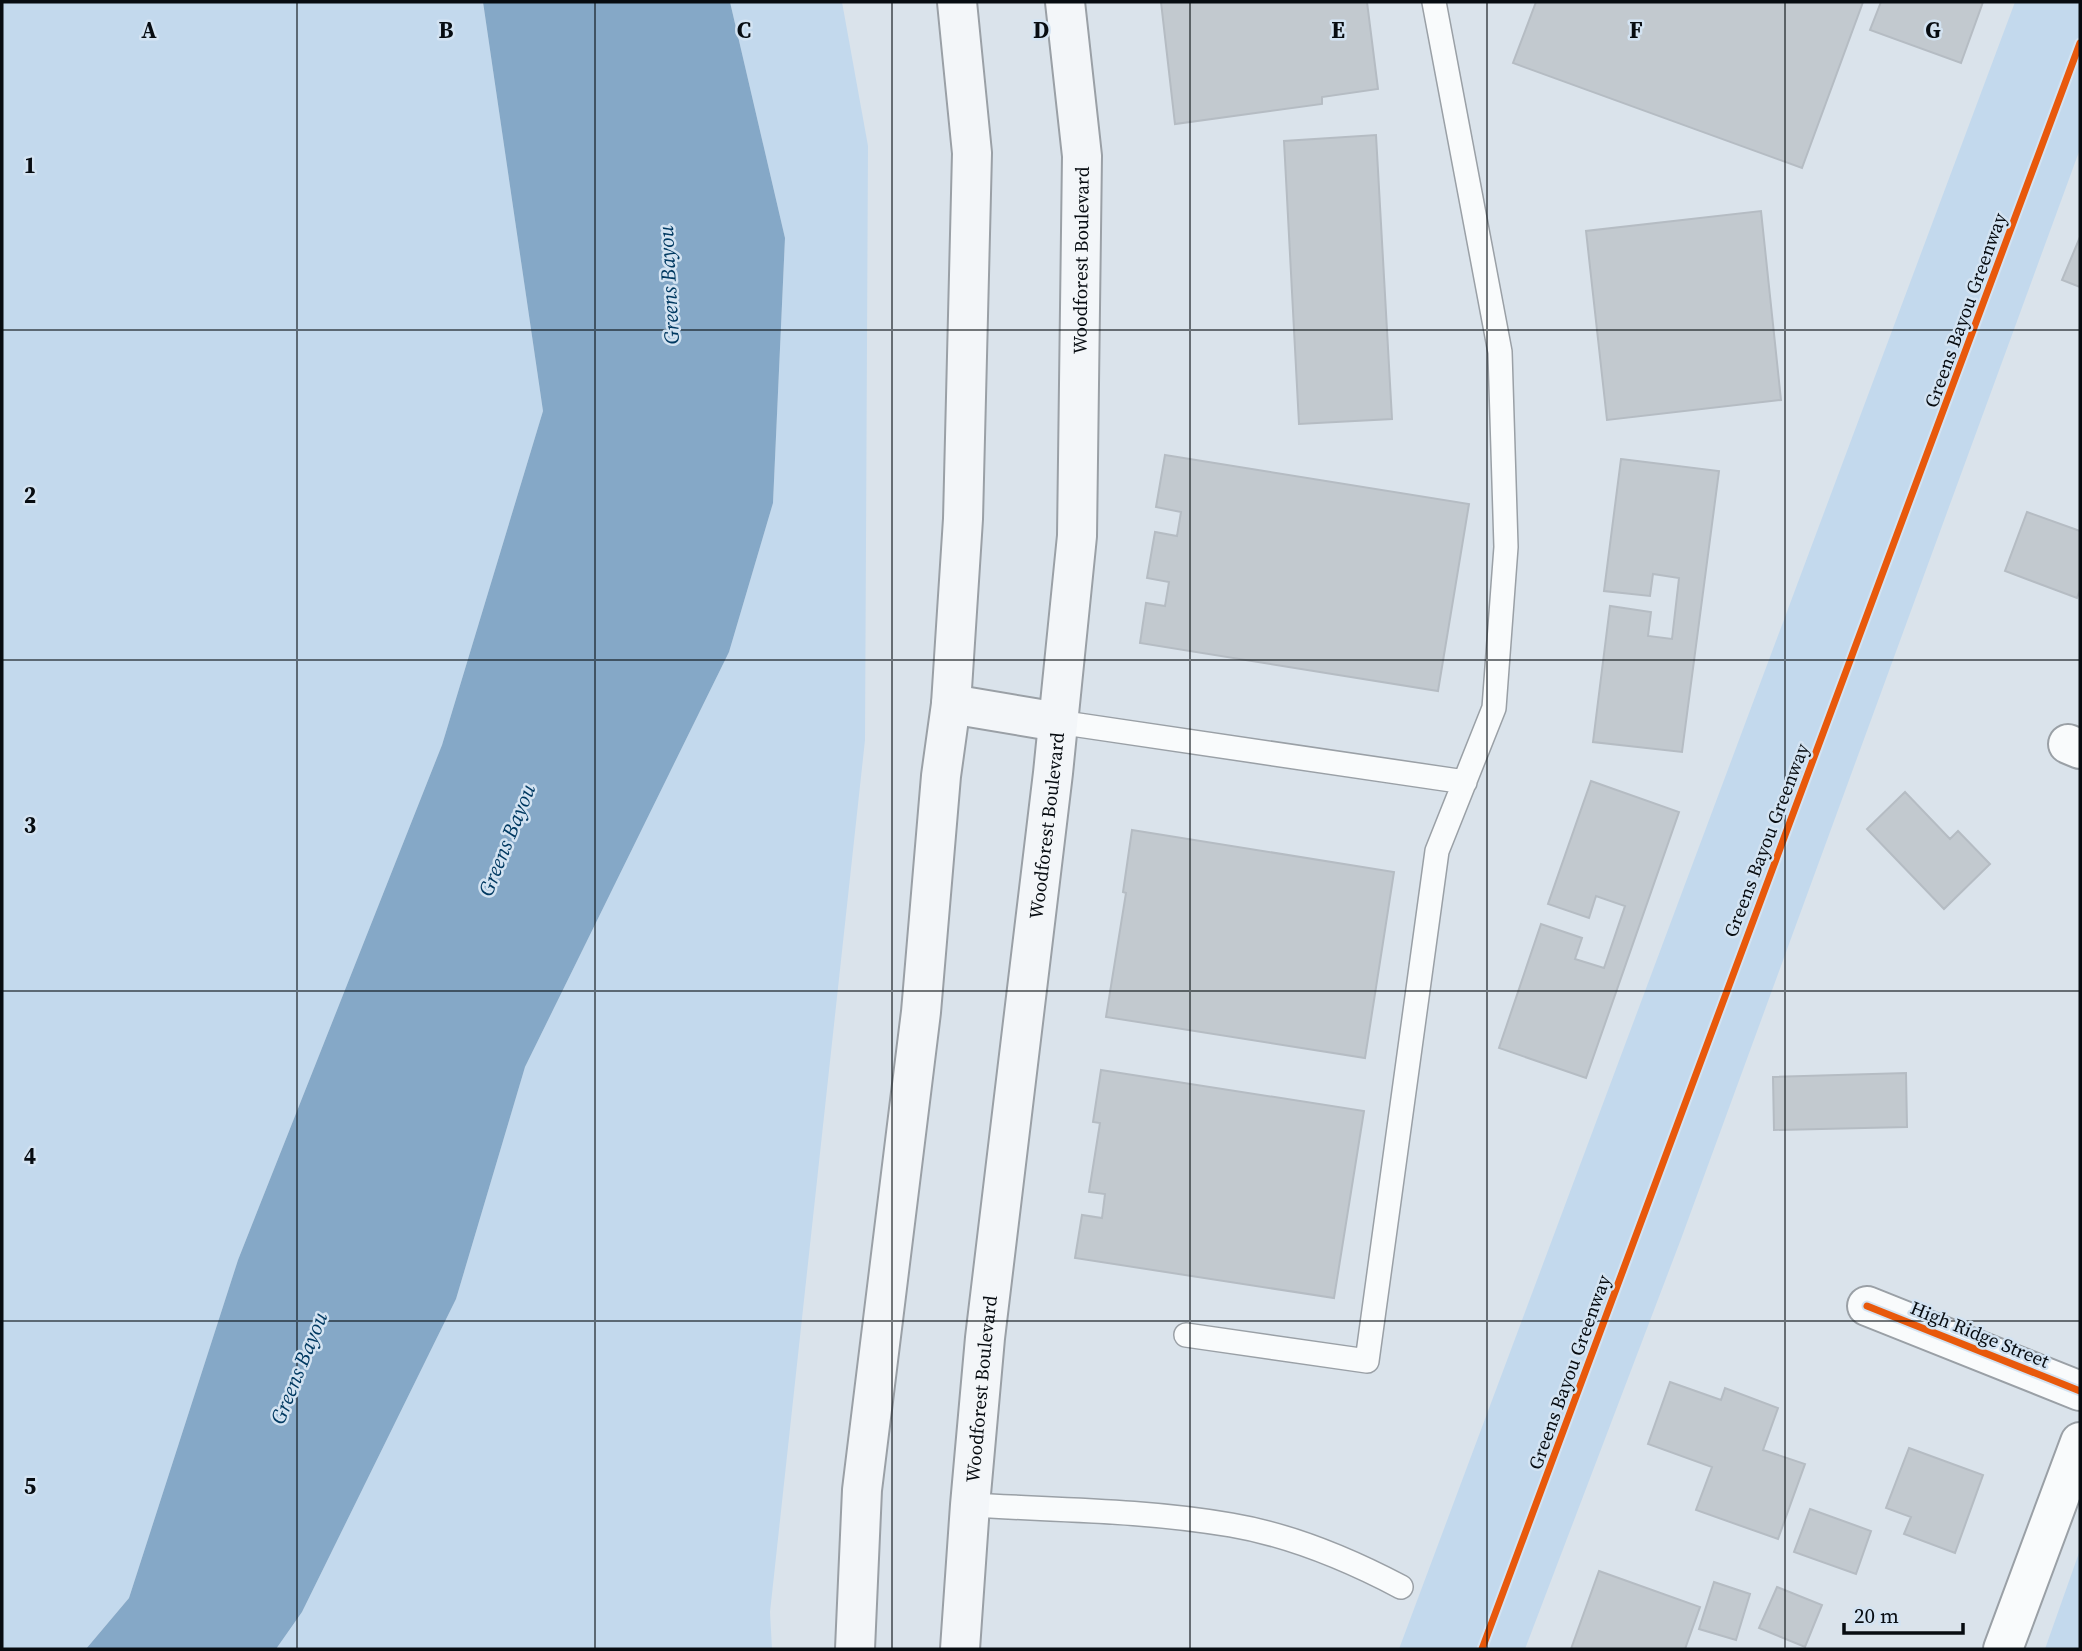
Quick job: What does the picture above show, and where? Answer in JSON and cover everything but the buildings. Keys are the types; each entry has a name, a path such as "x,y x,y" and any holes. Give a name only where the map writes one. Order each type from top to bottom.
{"main road":[{"path":"855,1649 862,1490 921,1012 941,776 951,704 963,519 972,153 957,2"},
{"name":"Woodforest Boulevard","path":"960,1649 985,1338 1058,722 1077,536 1082,169 1065,2"},
{"path":"951,704 1058,722"}],"street":[{"name":"High Ridge Street","path":"1867,1306 2080,1391"},
{"path":"2003,1649 2080,1442"}],"lane":[{"path":"1186,1335 1367,1360 1437,851 1494,708 1506,547 1500,352 1434,2"},
{"path":"1058,722 1465,782"},
{"path":"970,1505 1165,1516 1232,1525 1299,1542 1371,1571 1401,1587"}],"shaded area":[{"path":"2,2 483,2 543,411 442,745 238,1260 129,1598 86,1649 2,1649"},
{"path":"730,2 842,2 868,146 865,740 770,1612 772,1649 276,1649 302,1612 456,1299 525,1067 729,652 773,503 785,238"},
{"path":"2015,2 2080,2 2080,149 1681,1239 1525,1649 1399,1649"},
{"path":"2080,1550 2080,1649 2045,1649"}],"water":[{"name":"Greens Bayou","path":"483,2 730,2 785,238 773,503 729,652 525,1067 456,1299 302,1612 276,1649 86,1649 129,1598 238,1260 442,745 543,411"}],"cycle path":[{"name":"Greens Bayou Greenway","path":"1482,1649 2080,43"},
{"path":"1867,1306 2080,1391"}]}
